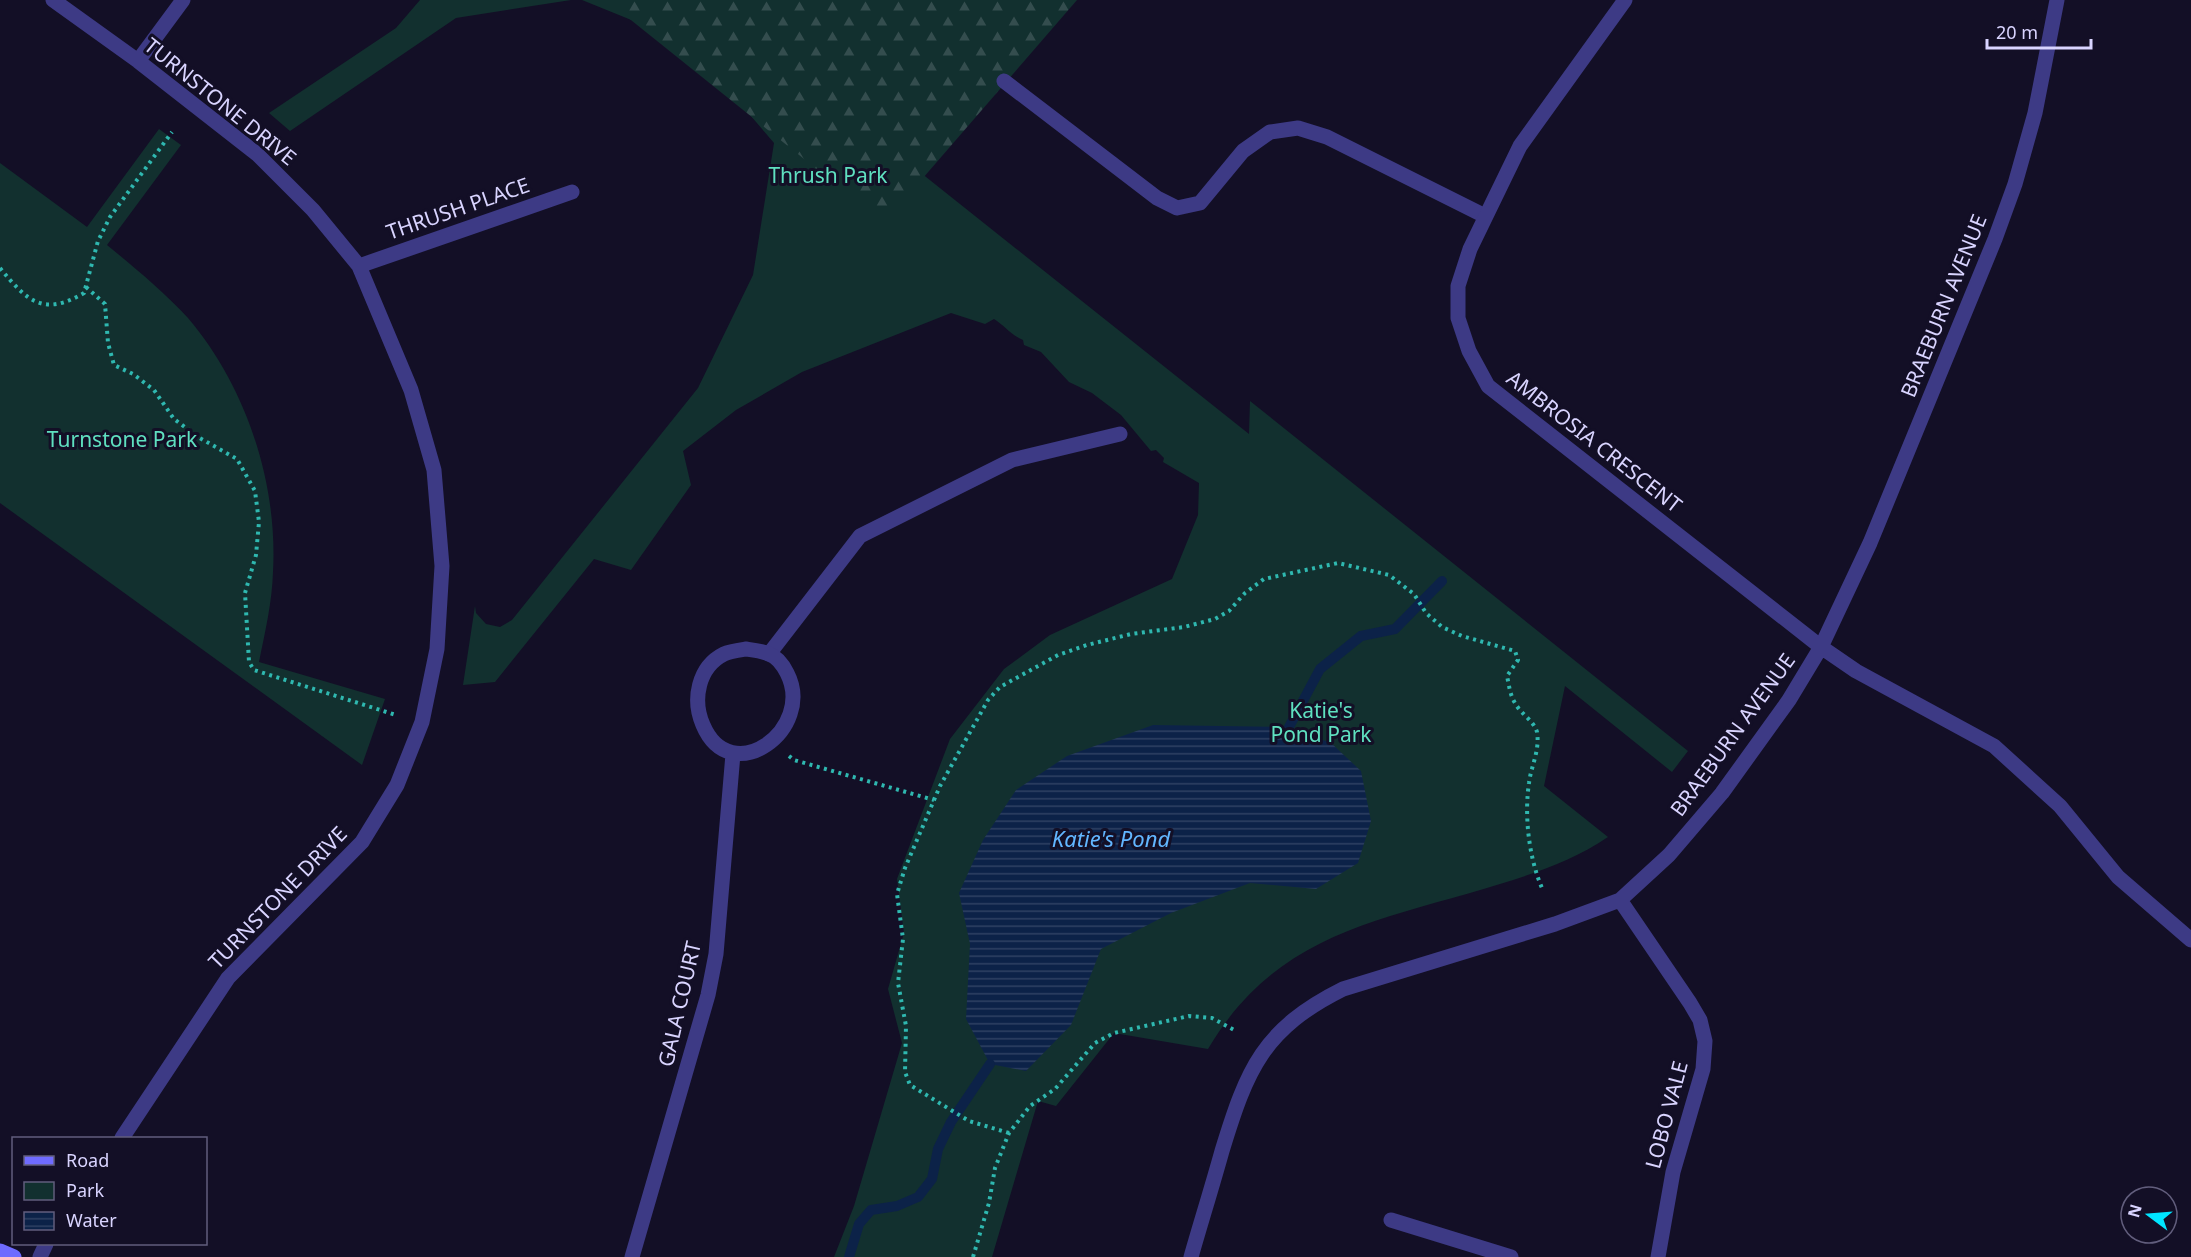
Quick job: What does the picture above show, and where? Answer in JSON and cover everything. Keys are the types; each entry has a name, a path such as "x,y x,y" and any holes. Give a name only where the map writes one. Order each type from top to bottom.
{"main road":[{"path":"0,1251 14,1257"}],"street":[{"name":"TURNSTONE DRIVE","path":"53,0 138,61 257,154 313,210 359,266 411,390 434,470 442,566 437,649 422,722 397,785 362,842 228,978 123,1137"},
{"path":"138,61 183,0"},
{"name":"AMBROSIA CRESCENT","path":"1625,0 1520,146 1485,216 1458,286 1458,318 1468,351 1488,386 1821,647 1856,671 1994,746 2060,806 2118,877 2191,940"},
{"name":"BRAEBURN AVENUE","path":"1191,1257 1240,1091 1254,1065 1289,1022 1314,1003 1343,989 1555,924 1620,900 1669,855 1722,793 1789,700 1821,647 1870,543 2003,217 2035,113 2057,0"},
{"path":"1005,81 1157,198 1177,208 1200,203 1243,151 1270,132 1298,128 1327,137 1485,216"},
{"name":"THRUSH PLACE","path":"359,266 572,192"},
{"path":"769,654 860,536 1012,460 1120,434"},
{"path":"746,649 769,654 782,664 790,679 793,697 790,716 782,733 767,744 752,753 733,754 714,744 704,727 697,708 698,687 707,667 724,654 746,649"},
{"name":"GALA COURT","path":"632,1257 710,985 716,954 733,754"},
{"name":"LOBO VALE","path":"1620,900 1690,1003 1700,1020 1706,1041 1703,1069 1673,1172 1658,1257"},
{"path":"1391,1220 1511,1257"}],"path":[{"path":"0,268 18,290 36,303 64,305 84,293 98,241 110,217 172,132"},
{"path":"86,287 105,304 108,343 114,365 133,374 154,390 174,419 237,459 255,491 259,522 256,555 245,593 249,662 254,670 396,715"},
{"path":"1009,1133 969,1121 942,1107 910,1085 905,1072 906,1026 898,983 903,939 897,894 905,868 934,800 988,700 1000,687 1058,655 1131,634 1184,627 1215,619 1230,611 1245,593 1264,579 1317,566 1338,563 1389,575 1414,594 1426,613 1442,627 1462,636 1515,651 1518,660 1507,676 1509,689 1515,704 1537,731 1537,755 1529,781 1527,803 1532,849 1542,888"},
{"path":"789,755 794,760 934,800"},
{"path":"973,1257 989,1203 995,1168 1009,1133 1030,1106 1055,1089 1095,1043 1114,1033 1190,1016 1212,1018 1234,1030"}],"green space":[{"path":"420,0 571,0 456,18 290,131 269,113 396,28"},
{"name":"Katie's Pond Park","path":"582,0 682,0 911,165 1249,434 1250,401 1688,751 1672,772 1565,686 1544,786 1608,837 1569,859 1542,870 1373,922 1335,936 1299,955 1266,979 1235,1010 1208,1049 1114,1033 1056,1106 1038,1101 992,1257 834,1257 854,1206 902,1043 888,989 904,933 897,879 950,739 1004,669 1050,635 1172,579 1198,515 1199,483 1163,462 1164,458 1156,450 1151,451 1121,415 1092,393 1069,382 1041,352 1024,345 1023,340 994,319 985,324 951,313 802,372 736,410 683,451 691,485 631,570 594,559 495,682 463,685 475,606 476,613 486,624 500,627 512,620 698,388 753,275 774,143 688,43"},
{"name":"Thrush Park","path":"606,0 1077,0 884,223"},
{"name":"Turnstone Park","path":"159,129 181,145 107,245 159,289 188,318 209,345 242,405 264,470 273,538 271,595 259,662 385,699 362,765 0,503 0,163 87,227"}],"water":[{"name":"Katie's Pond","path":"1153,725 1289,727 1331,743 1361,771 1371,821 1358,863 1316,889 1250,883 1171,913 1101,949 1071,1025 1026,1071 990,1064 966,1019 970,944 959,893 983,840 1016,790 1067,756"}],"waterway":[{"path":"1289,727 1320,669 1361,636 1395,629 1442,581"},
{"path":"849,1257 859,1224 871,1210 897,1206 918,1197 932,1179 938,1149 951,1122 990,1064"}]}
